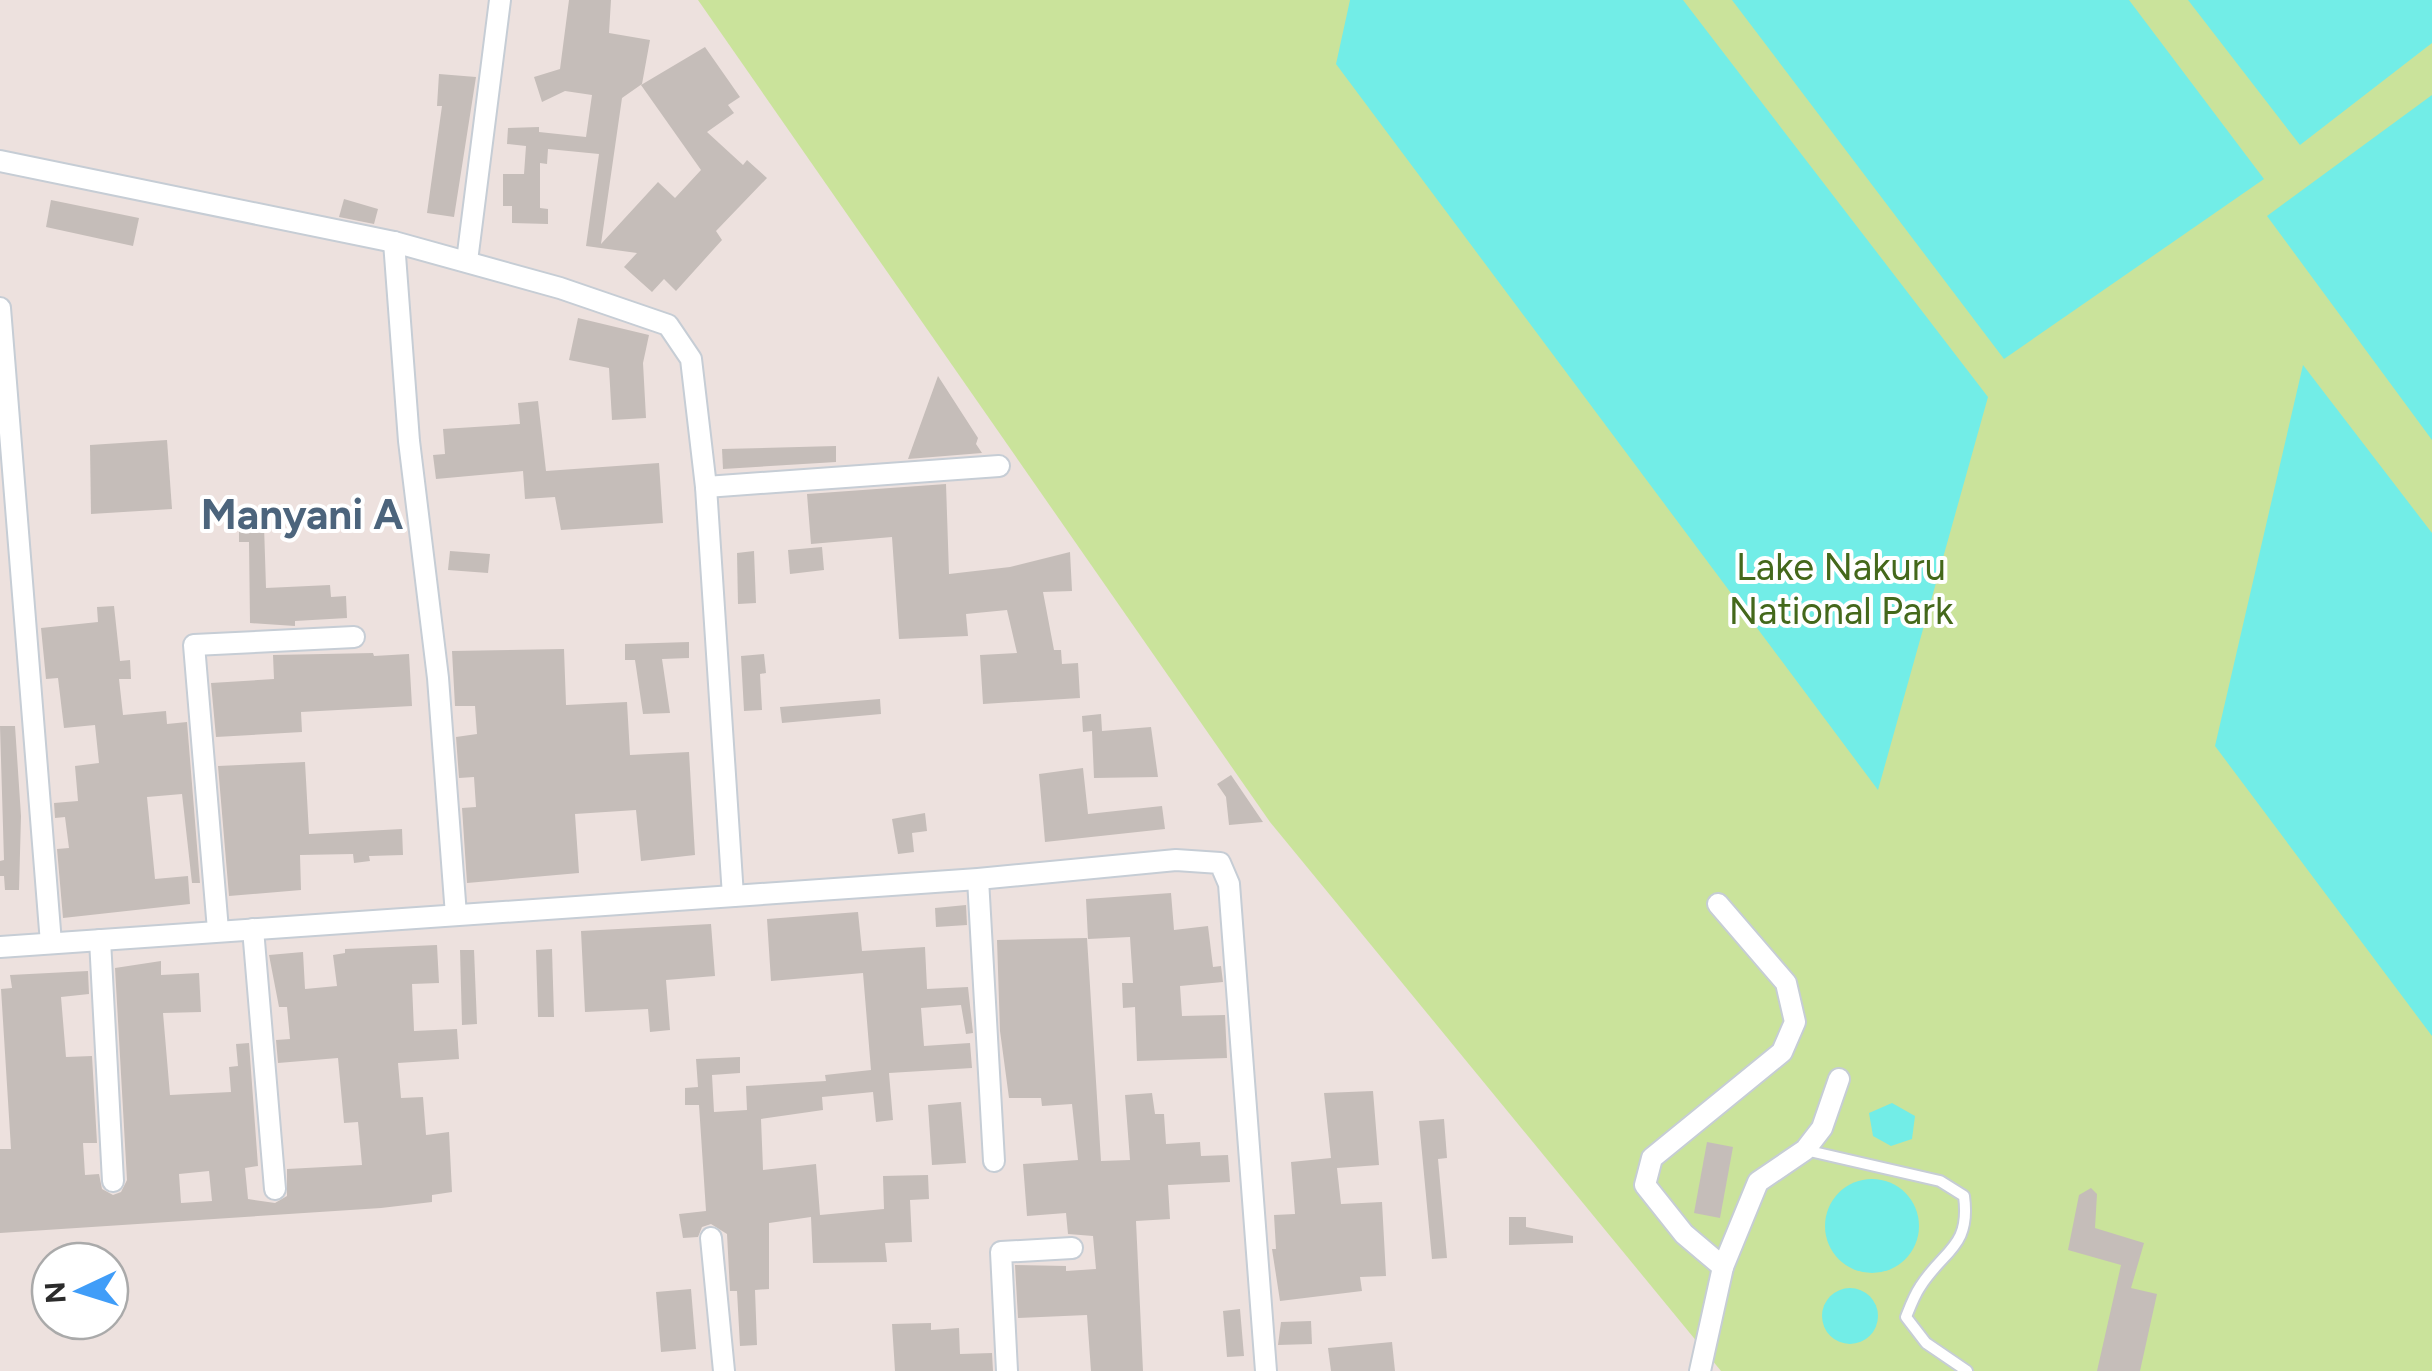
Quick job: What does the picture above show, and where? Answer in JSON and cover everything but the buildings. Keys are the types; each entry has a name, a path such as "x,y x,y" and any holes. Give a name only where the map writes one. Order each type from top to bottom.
{"street":[{"path":"466,261 500,0"},
{"path":"0,160 394,242 668,325 691,358 706,488 733,896"},
{"path":"394,242 409,441 438,678 456,915"},
{"path":"0,308 51,943"},
{"path":"706,488 998,466"},
{"path":"218,930 194,645 354,637"},
{"path":"0,947 978,880 1176,860 1220,863 1229,884 1266,1371"},
{"path":"978,880 994,1160"},
{"path":"1718,904 1786,983 1795,1022 1782,1052 1652,1158 1645,1186 1684,1234 1723,1267"},
{"path":"253,928 275,1189"},
{"path":"100,940 113,1182"},
{"path":"1700,1371 1723,1267 1758,1182 1805,1150 1822,1128 1839,1079"},
{"path":"711,1238 724,1371"},
{"path":"1007,1371 998,1260 1001,1252 1072,1248"}],"lane":[{"path":"1805,1150 1940,1181 1964,1196 1968,1220 1954,1250 1921,1285 1906,1317 1926,1343 1967,1371"}],"green space":[{"name":"Lake Nakuru National Park","path":"698,0 2432,0 2432,1371 1721,1371 1270,822"}],"water":[{"path":"1350,0 1683,0 1988,397 1878,790 1336,64"},
{"path":"1732,0 2129,0 2264,179 2004,359"},
{"path":"2188,0 2432,0 2432,43 2300,145"},
{"path":"2432,95 2432,440 2267,216"},
{"path":"2303,365 2432,533 2432,1036 2215,746"},
{"path":"1892,1103 1915,1116 1912,1139 1891,1146 1873,1136 1869,1113"},
{"path":"1863,1179 1881,1179 1906,1192 1916,1208 1916,1244 1906,1260 1881,1273 1863,1273 1838,1260 1825,1235 1825,1217 1838,1192"},
{"path":"1850,1288 1870,1296 1878,1316 1870,1336 1850,1344 1830,1336 1822,1316 1830,1296"}],"district":[{"name":"Manyani A","path":"302,514"}]}
